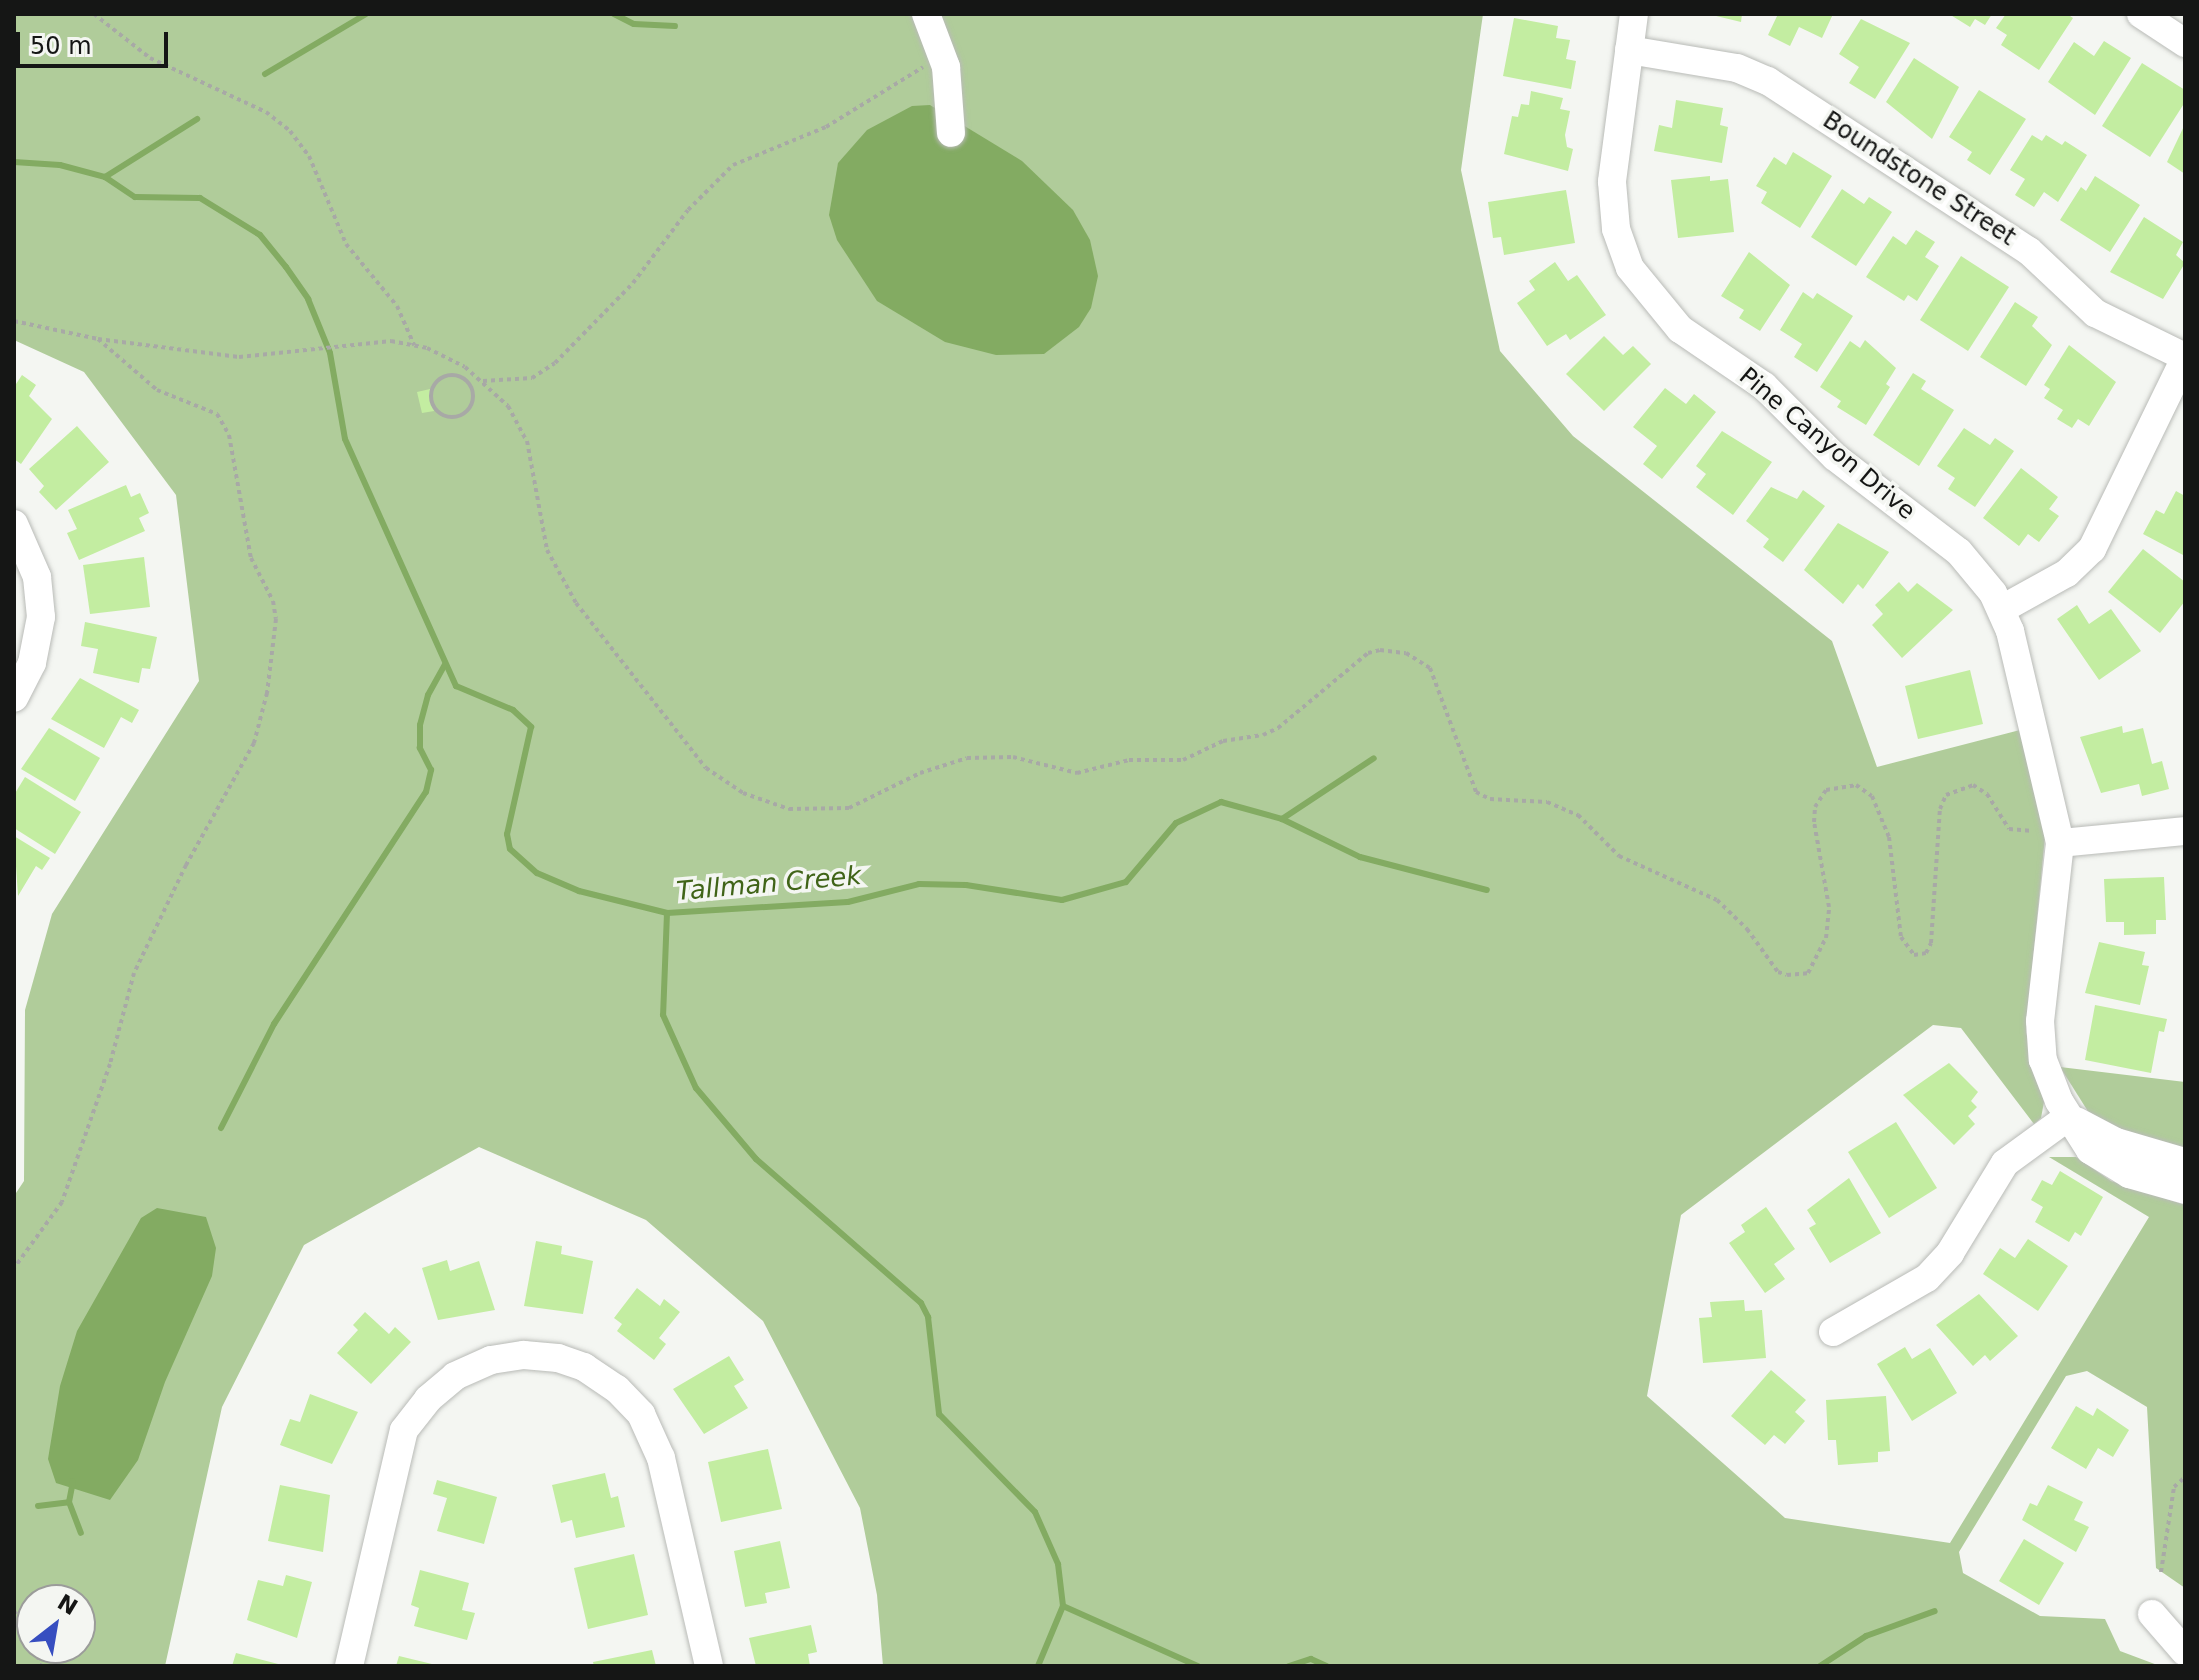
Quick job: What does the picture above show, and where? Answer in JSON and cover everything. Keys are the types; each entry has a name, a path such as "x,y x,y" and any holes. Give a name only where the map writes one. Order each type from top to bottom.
{"street":[{"path":"926,14 943,55 951,133"},
{"name":"Pine Canyon Drive","path":"1634,14 1612,195 1616,229 1635,278 1680,329 1764,386 1835,457 1959,552 2002,609 2052,836 2040,1034 2046,1069 2083,1143 2129,1174 2185,1190"},
{"path":"2141,14 2185,43"},
{"name":"Boundstone Street","path":"1629,50 1737,68 1768,81 2029,251 2095,313 2185,358"},
{"path":"2002,609 2067,573 2092,549 2185,358"},
{"path":"14,524 37,577 41,617 32,663 14,698"},
{"path":"2052,836 2185,831"},
{"path":"1833,1332 1927,1278 1950,1253 2005,1163 2068,1117 2105,1138 2185,1162"},
{"path":"349,1666 404,1430 428,1399 455,1376 491,1360 524,1355 558,1358 596,1374 630,1401 649,1428 664,1468 709,1666"},
{"path":"2152,1614 2185,1652"}],"path":[{"path":"94,14 150,58 266,112 290,131 309,156 346,244 397,306 414,345"},
{"path":"483,381 532,378 555,363 633,283 688,210 733,165 826,127 943,55"},
{"path":"14,321 98,339 212,356 345,343 414,345 469,370 508,406 527,441 547,550 576,603 706,768 765,803 789,809 849,808 967,758 1013,757 1077,773 1129,760 1183,760 1223,741 1263,735 1368,653 1393,650 1421,659 1438,681 1476,792 1490,799 1547,802 1578,815 1619,856 1717,900 1747,929 1778,972 1787,975 1808,973 1826,938 1829,907 1814,822 1815,807 1826,790 1856,785 1872,796 1889,837 1901,937 1914,955 1926,953 1931,943 1940,809 1946,795 1973,785 1987,794 2009,829 2052,836"},
{"path":"14,1268 62,1202 110,1064 134,973 186,865 254,743 274,644 276,608 251,558 226,425 206,406 157,390 98,339"},
{"path":"462,378 469,370"},
{"path":"449,376 462,378 473,395 469,409 451,418 438,413 431,394 437,381 449,376"},
{"path":"2161,1572 2174,1487 2185,1477"}],"shaded area":[{"path":"14,14 1483,14 1461,170 1500,351 1573,436 1832,641 1877,767 2020,730 2045,837 2026,1032 2044,1102 2041,1118 2034,1124 1961,1028 1933,1025 1681,1215 1647,1396 1785,1518 1950,1543 2149,1217 2049,1157 2076,1157 2111,1181 2185,1205 2185,1588 2156,1568 2147,1407 2087,1371 2066,1376 1959,1552 1963,1573 2040,1616 2105,1619 2120,1651 2160,1666 883,1666 877,1595 860,1508 763,1321 646,1220 479,1147 304,1245 222,1407 165,1666 14,1666 14,1196 24,1181 25,1010 52,914 199,681 176,495 84,372 14,340"},
{"path":"930,105 1022,161 1073,210 1090,240 1098,276 1091,308 1079,327 1044,354 996,355 945,342 877,301 837,240 829,215 838,163 867,130 912,106"},
{"path":"2060,1067 2185,1082 2185,1151 2129,1136 2089,1113"},
{"path":"157,1208 206,1217 216,1248 212,1276 165,1382 138,1460 110,1500 56,1483 48,1459 60,1386 77,1331 141,1218"}],"building":[{"path":"1708,14 1742,14 1741,22"},
{"path":"1778,14 1833,14 1822,38 1799,27 1790,46 1768,35"},
{"path":"1949,14 1992,14 1985,25 1975,19 1970,27"},
{"path":"2006,14 2067,14 2073,18 2039,70 2001,45 2007,35 1996,28"},
{"path":"1514,18 1558,26 1556,38 1570,40 1566,59 1576,61 1571,89 1503,76"},
{"path":"1861,19 1910,43 1875,99 1849,83 1859,67 1839,54"},
{"path":"2104,41 2131,58 2095,115 2048,82 2074,42 2094,56"},
{"path":"1914,58 1959,87 1932,139 1886,102"},
{"path":"2142,63 2185,90 2185,102 2150,157 2102,126"},
{"path":"1979,90 2026,119 1990,175 1967,160 1972,152 1949,137"},
{"path":"1531,91 1563,98 1560,109 1570,111 1565,135 1567,147 1573,149 1568,171 1504,154 1512,116 1518,117 1521,104 1529,105"},
{"path":"1676,100 1723,108 1720,125 1728,127 1722,163 1654,151 1659,125 1672,128"},
{"path":"2185,124 2185,174 2167,162"},
{"path":"2032,135 2042,141 2046,135 2062,145 2065,141 2087,155 2058,202 2044,192 2034,207 2015,195 2025,179 2010,170"},
{"path":"1793,152 1832,176 1800,228 1761,203 1767,192 1756,186 1774,157 1786,165"},
{"path":"1710,176 1710,181 1728,179 1734,232 1678,238 1671,180"},
{"path":"2095,176 2140,205 2110,252 2060,220 2081,187 2086,191"},
{"path":"1842,189 1864,204 1869,197 1892,212 1856,266 1811,237"},
{"path":"1566,190 1575,243 1504,255 1501,237 1493,238 1488,202"},
{"path":"2144,217 2183,242 2176,255 2185,263 2163,299 2110,272"},
{"path":"1916,230 1935,242 1925,257 1939,266 1917,301 1908,295 1904,301 1866,277 1893,236 1906,245"},
{"path":"1749,252 1790,285 1760,331 1739,318 1744,310 1721,296"},
{"path":"1961,256 2009,287 1968,351 1920,320"},
{"path":"1555,262 1568,281 1577,275 1606,315 1570,340 1566,334 1547,346 1517,303 1535,290 1529,281"},
{"path":"1803,292 1813,299 1817,293 1853,316 1817,372 1794,357 1802,344 1780,330"},
{"path":"2015,302 2038,317 2032,326 2052,345 2026,386 1980,357"},
{"path":"1604,336 1623,355 1633,346 1651,364 1604,411 1566,374"},
{"path":"1865,340 1896,368 1886,384 1890,387 1866,425 1837,407 1841,401 1820,387 1850,341 1860,348"},
{"path":"2069,345 2116,382 2089,426 2078,419 2072,428 2057,419 2063,410 2044,398 2050,389 2044,385"},
{"path":"1913,373 1926,381 1921,389 1954,410 1919,466 1873,435"},
{"path":"22,375 36,385 29,396 52,419 21,464 14,459 14,387"},
{"path":"1665,388 1686,404 1694,394 1716,412 1662,479 1643,464 1657,446 1633,427"},
{"path":"430,389 434,411 422,413 417,392"},
{"path":"77,426 109,462 56,510 39,492 44,486 29,469"},
{"path":"1964,428 1990,445 1995,438 2014,451 1975,507 1948,489 1955,478 1937,466"},
{"path":"1722,431 1772,462 1733,515 1696,487 1706,474 1696,466"},
{"path":"2021,468 2058,497 2049,509 2059,516 2039,542 2028,534 2019,546 1983,518"},
{"path":"126,485 131,497 140,493 149,513 139,518 145,531 79,560 67,533 77,529 68,510"},
{"path":"1771,487 1797,499 1803,490 1825,506 1783,562 1763,547 1769,539 1746,521"},
{"path":"2176,491 2185,496 2185,556 2143,534 2156,510 2164,514"},
{"path":"1838,523 1889,552 1863,589 1858,584 1843,604 1804,570"},
{"path":"2143,549 2185,582 2185,601 2160,633 2108,592"},
{"path":"144,557 150,607 90,614 83,565"},
{"path":"1899,582 1908,592 1917,583 1953,610 1902,658 1872,625 1883,614 1875,605"},
{"path":"2077,605 2089,624 2111,609 2141,651 2099,680 2057,619"},
{"path":"85,622 157,637 150,669 142,668 139,683 93,673 98,649 81,646"},
{"path":"1970,670 1983,724 1918,739 1905,686"},
{"path":"80,678 139,710 132,723 121,717 104,748 51,719"},
{"path":"2122,726 2123,733 2143,728 2152,764 2162,761 2169,789 2142,796 2139,784 2101,793 2080,737"},
{"path":"49,728 100,758 75,801 21,769"},
{"path":"25,777 81,812 55,854 14,828 14,795"},
{"path":"14,836 50,858 42,870 36,866 18,896"},
{"path":"2164,877 2166,920 2156,920 2156,934 2124,935 2124,922 2106,922 2104,879"},
{"path":"2099,942 2145,952 2142,965 2149,966 2140,1005 2085,993"},
{"path":"2095,1005 2167,1019 2164,1032 2159,1031 2151,1073 2085,1060"},
{"path":"1949,1063 1978,1092 1971,1101 1977,1107 1968,1116 1975,1124 1954,1145 1903,1095"},
{"path":"1896,1122 1937,1188 1889,1218 1848,1152"},
{"path":"2060,1171 2103,1197 2081,1236 2075,1232 2069,1242 2035,1222 2043,1207 2031,1200 2042,1180 2052,1185"},
{"path":"1849,1178 1881,1233 1830,1263 1809,1228 1816,1224 1807,1210"},
{"path":"1766,1207 1795,1249 1774,1264 1785,1279 1765,1293 1729,1243 1745,1232 1741,1225"},
{"path":"2028,1239 2068,1266 2038,1311 1983,1274 2000,1248 2015,1258"},
{"path":"536,1241 562,1246 561,1254 593,1261 583,1314 524,1306"},
{"path":"447,1260 450,1271 479,1261 495,1310 438,1320 422,1268"},
{"path":"637,1288 660,1306 664,1299 680,1312 659,1338 666,1344 654,1360 617,1331 622,1324 614,1318"},
{"path":"1979,1294 2018,1336 1990,1361 1985,1355 1973,1366 1936,1325"},
{"path":"1744,1300 1745,1311 1762,1310 1766,1358 1703,1363 1699,1318 1712,1317 1710,1302"},
{"path":"365,1312 389,1334 395,1327 411,1342 371,1384 337,1353 358,1330 353,1325"},
{"path":"1905,1347 1912,1359 1930,1348 1957,1393 1912,1421 1877,1364"},
{"path":"729,1356 744,1380 734,1386 748,1408 704,1434 673,1389"},
{"path":"1771,1370 1806,1400 1795,1412 1805,1421 1785,1444 1774,1435 1765,1445 1731,1416"},
{"path":"310,1394 358,1412 332,1464 280,1445 290,1419 300,1422"},
{"path":"1886,1396 1890,1451 1878,1452 1878,1462 1838,1465 1836,1440 1828,1440 1826,1400"},
{"path":"2076,1406 2093,1416 2097,1408 2129,1430 2113,1457 2098,1448 2086,1469 2051,1448"},
{"path":"768,1449 782,1509 721,1522 708,1462"},
{"path":"605,1473 611,1498 618,1496 625,1527 576,1538 572,1520 561,1523 552,1485"},
{"path":"437,1480 497,1497 484,1544 437,1531 447,1498 433,1494"},
{"path":"280,1485 330,1495 323,1552 268,1541"},
{"path":"2048,1485 2083,1502 2074,1520 2089,1527 2076,1552 2022,1520 2030,1503 2037,1506"},
{"path":"2024,1539 2064,1563 2039,1605 1999,1581"},
{"path":"780,1541 790,1588 765,1593 767,1603 745,1607 734,1551"},
{"path":"634,1554 648,1615 588,1629 574,1568"},
{"path":"420,1570 469,1583 462,1610 475,1613 467,1640 414,1626 419,1608 411,1605"},
{"path":"286,1575 312,1582 297,1638 247,1620 258,1580 283,1586"},
{"path":"811,1625 817,1652 808,1654 810,1666 756,1666 749,1638"},
{"path":"652,1650 656,1666 594,1666 593,1662"},
{"path":"236,1653 282,1665 282,1666 232,1666"},
{"path":"399,1656 436,1665 436,1666 396,1666"}],"waterway":[{"path":"265,74 366,14"},
{"path":"614,14 634,24 675,26"},
{"path":"105,177 197,119"},
{"name":"Tallman Creek","path":"14,162 60,165 105,177 135,197 200,198 260,235 286,267 308,299 330,353 345,439 456,686 513,710 531,727 507,834 510,849 537,873 579,891 667,913 848,902 919,884 966,885 1062,900 1126,882 1176,823 1221,802 1282,819 1360,857 1487,890"},
{"path":"221,1128 274,1024 426,792 431,770 420,748 420,725 428,695 445,664"},
{"path":"1282,819 1374,758"},
{"path":"667,913 663,1015 696,1088 756,1159 921,1303 928,1317 939,1414 1035,1512 1058,1564 1063,1606 1198,1666"},
{"path":"38,1506 69,1502 73,1481"},
{"path":"69,1502 81,1533"},
{"path":"1038,1666 1063,1606"},
{"path":"1820,1666 1866,1636 1935,1611"},
{"path":"1289,1666 1311,1659 1327,1666"}]}
